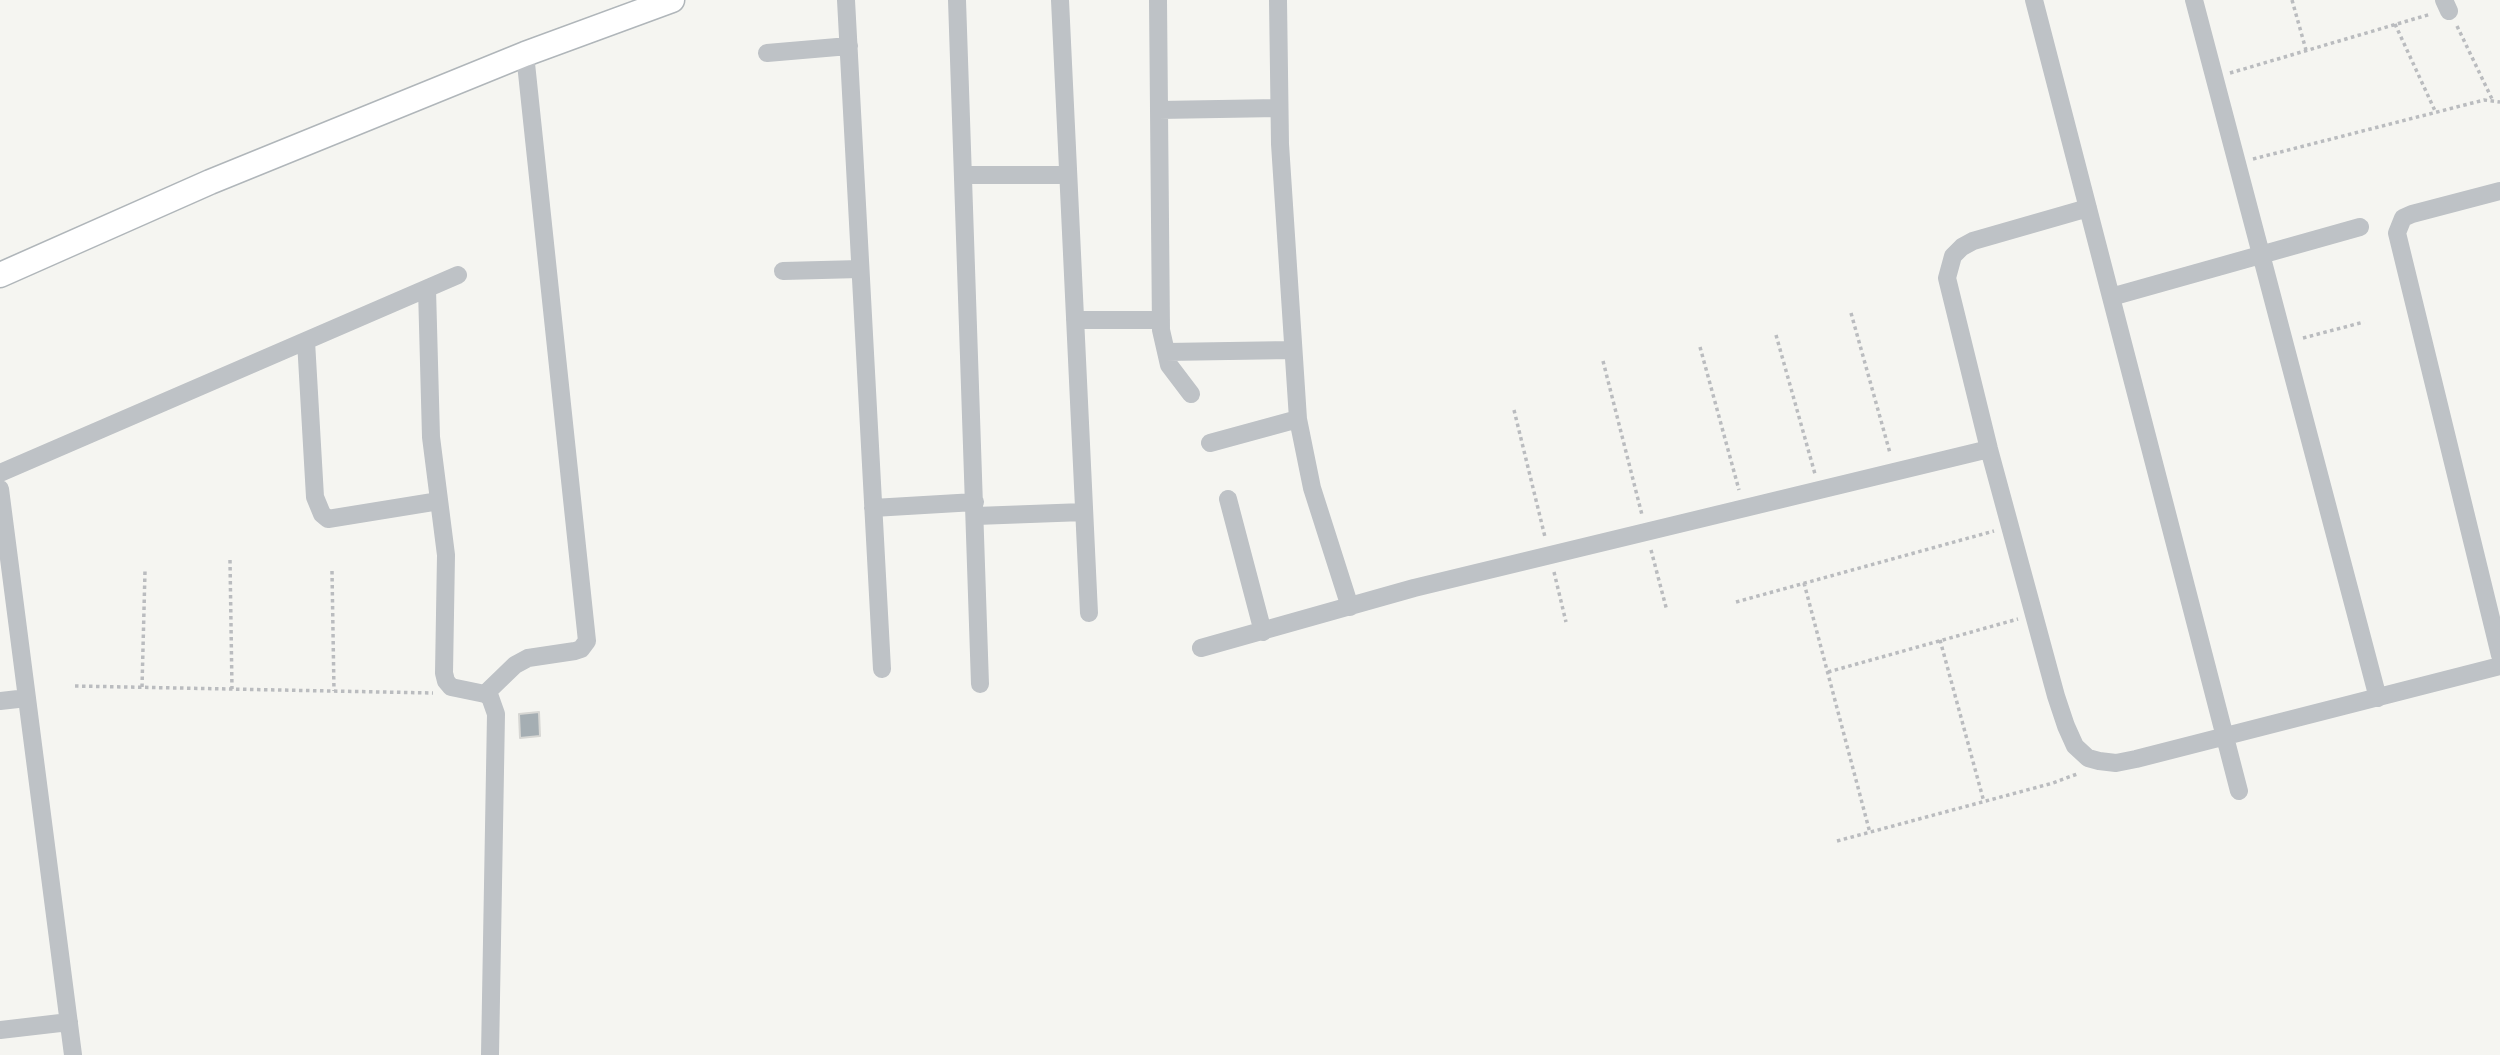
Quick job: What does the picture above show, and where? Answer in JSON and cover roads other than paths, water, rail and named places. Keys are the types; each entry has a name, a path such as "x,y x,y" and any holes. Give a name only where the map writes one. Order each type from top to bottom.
{"street":[{"path":"0,275 210,182 525,54 672,0"},
{"path":"846,0 882,669"},
{"path":"957,0 980,684"},
{"path":"1060,0 1089,613"},
{"path":"1158,0 1161,320 1170,365 1191,394"},
{"path":"1278,0 1279,108 1298,419 1312,488 1350,607"},
{"path":"2034,0 2239,791"},
{"path":"2194,0 2378,698"},
{"path":"767,53 849,46"},
{"path":"485,694 515,665 528,658 581,649 587,641 525,54"},
{"path":"1159,110 1279,108"},
{"path":"964,174 1068,175"},
{"path":"2500,191 2412,214 2403,218 2398,233 2500,655"},
{"path":"2088,208 1973,242 1953,256 1947,278 1989,449 2056,696 2075,746 2088,758 2116,763 2500,666"},
{"path":"2111,297 2360,227"},
{"path":"783,271 860,269"},
{"path":"0,473 458,275"},
{"path":"427,289 431,437 446,555 444,673 451,687 490,697 496,714 490,1055"},
{"path":"1075,320 1161,320"},
{"path":"306,341 315,497 322,514 328,519 439,501"},
{"path":"1166,352 1292,350"},
{"path":"1210,443 1298,419"},
{"path":"1201,648 1414,588 1989,449"},
{"path":"0,489 73,1055"},
{"path":"1228,499 1263,632"},
{"path":"873,508 1084,512"},
{"path":"0,701 27,698"},
{"path":"0,1030 69,1022"}]}
